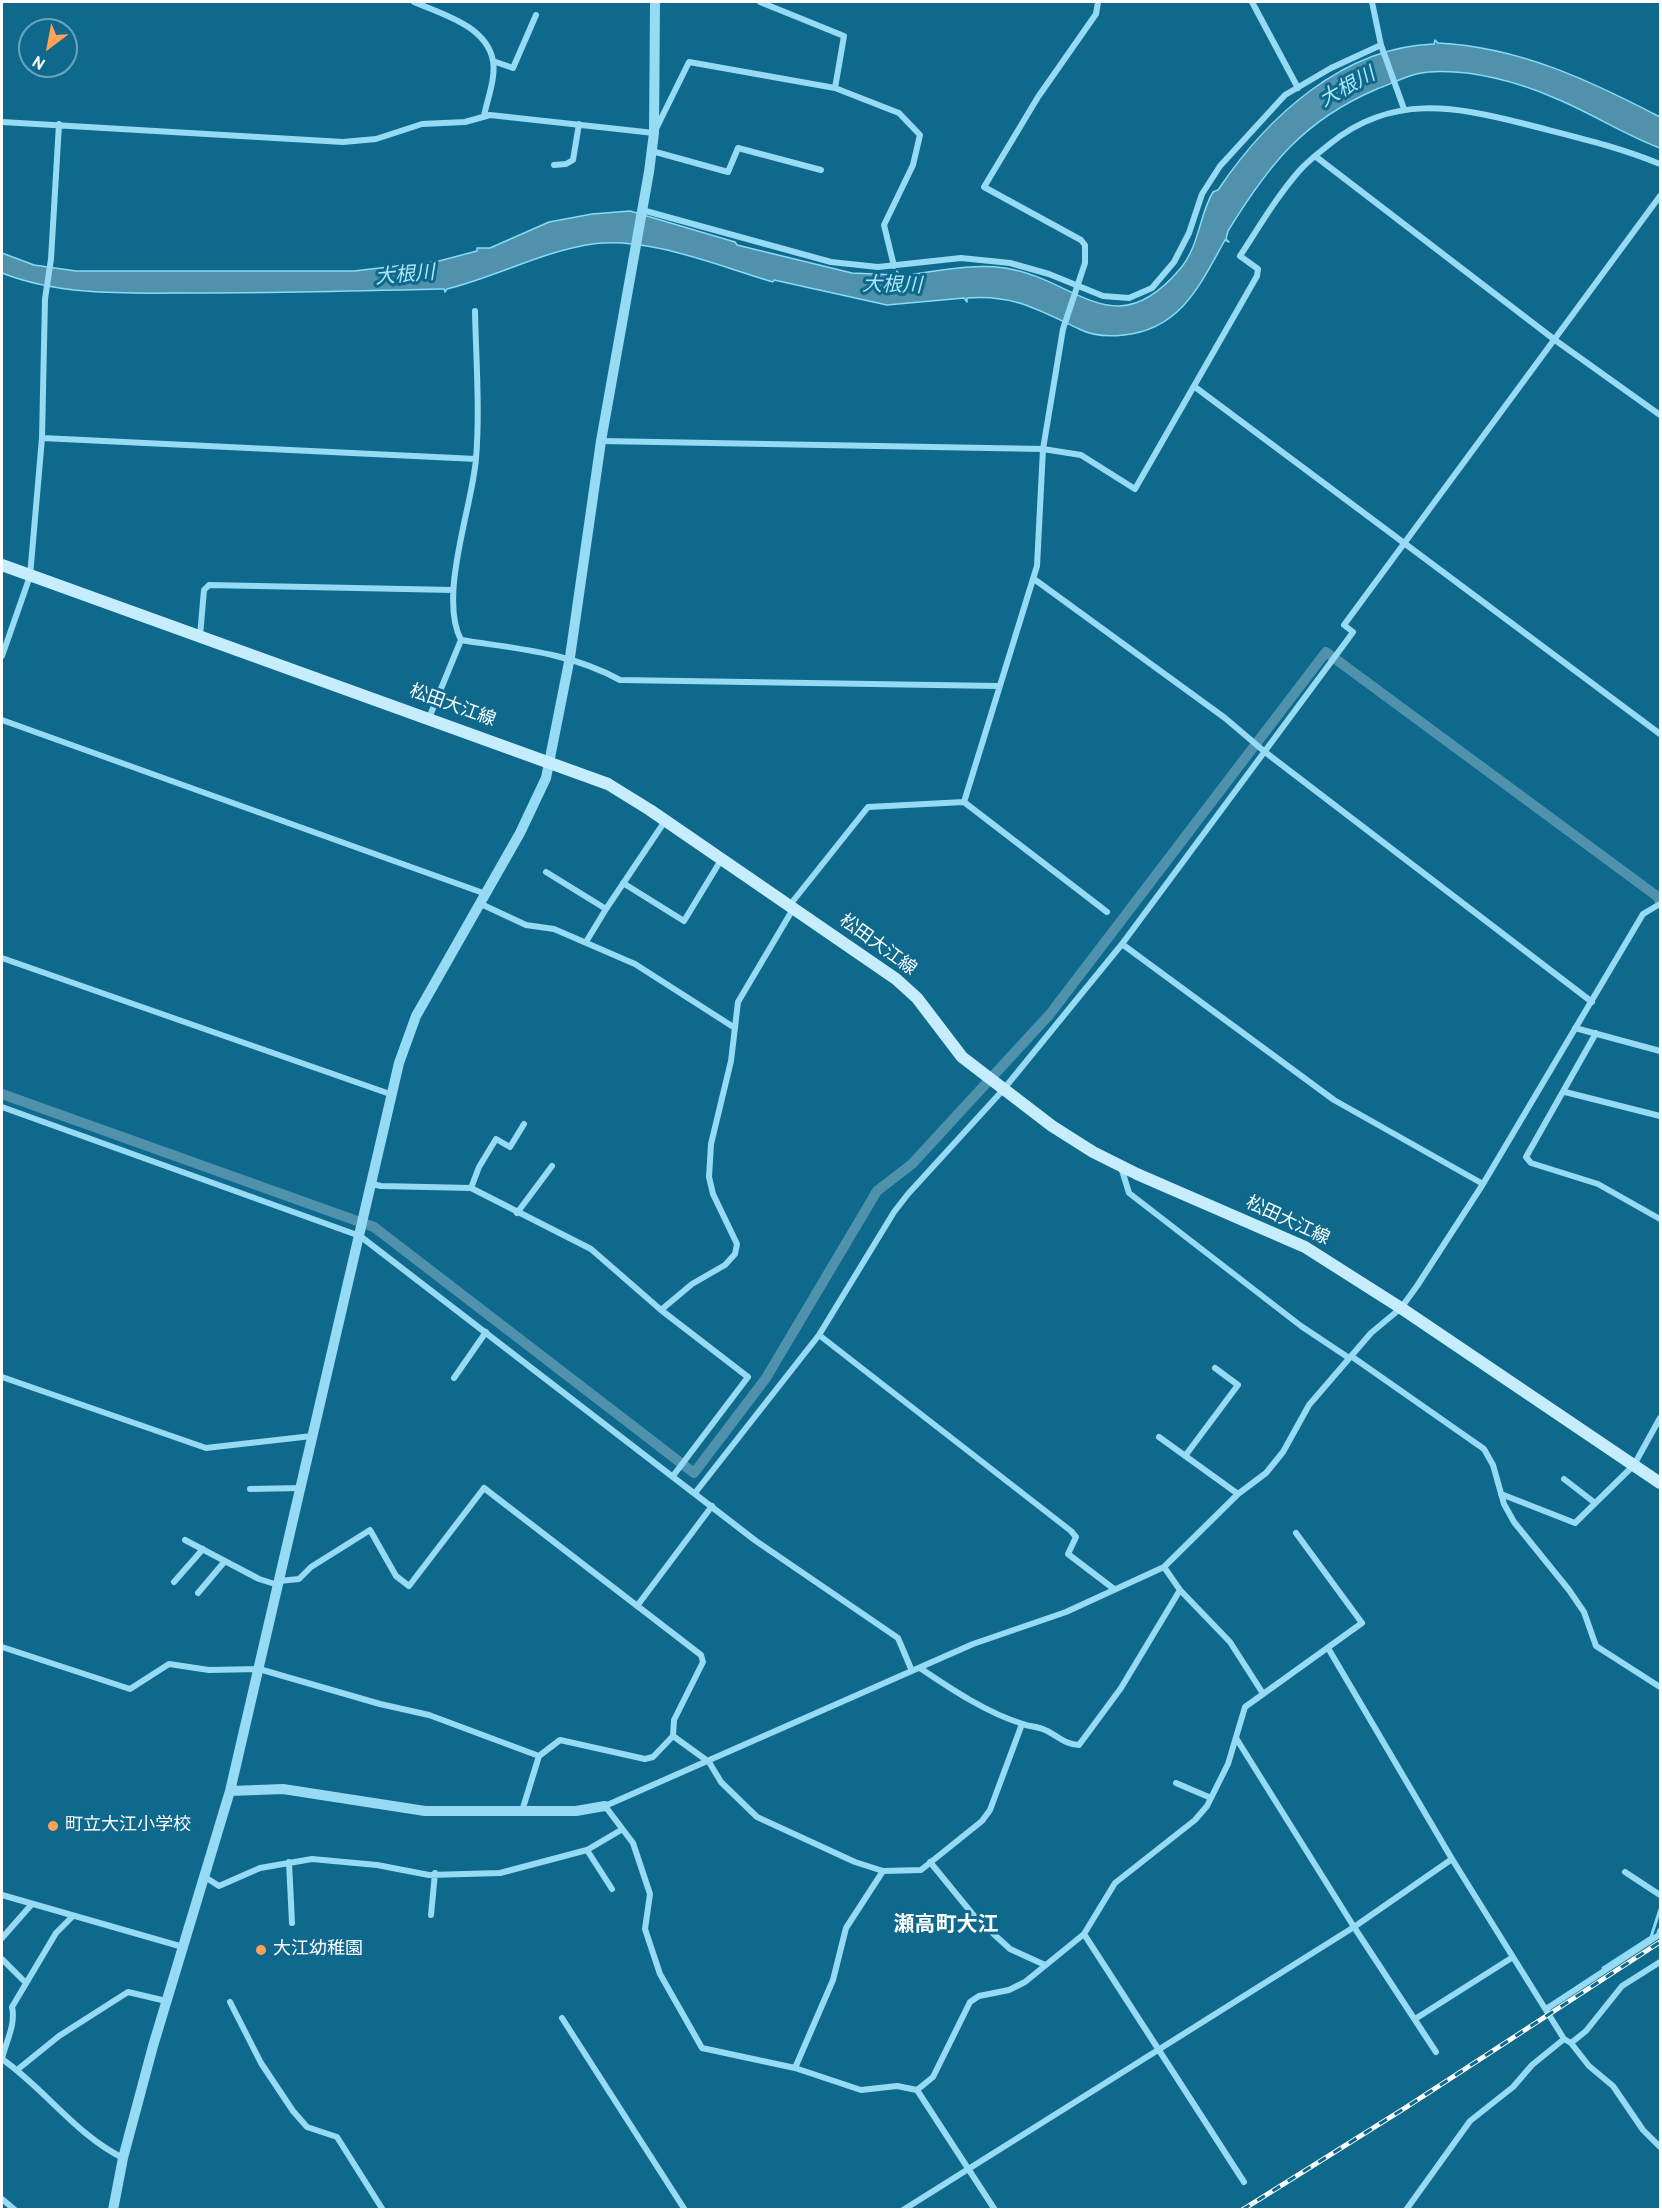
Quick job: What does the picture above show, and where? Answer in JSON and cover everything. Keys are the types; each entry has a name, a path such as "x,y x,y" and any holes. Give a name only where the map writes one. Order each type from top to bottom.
{"main road":[{"name":"松田大江線","path":"2,565 608,784 665,820 896,979 917,998 962,1058 1052,1126 1121,1166 1305,1247 1401,1308 1660,1483"}],"street":[{"path":"414,2 465,25 484,40 493,61 484,116"},
{"path":"124,2210 114,2206 123,2158 166,2001 230,1791 367,1210 390,1094 416,1016 520,833 546,778 570,657 601,441 652,151 655,2"},
{"path":"760,2 844,36 835,88"},
{"path":"964,802 1037,566 1043,449 1063,329 1085,263 1085,245 1081,240 984,187 1038,97 1096,14 1098,2"},
{"path":"1252,2 1298,88"},
{"path":"1372,2 1381,45 1404,109"},
{"path":"493,61 513,68 536,15"},
{"path":"642,210 831,262 878,267 961,258 990,261 1049,274 1077,288 1103,296 1129,298 1152,288 1174,262 1189,233 1202,194 1220,166 1285,95 1331,68 1381,45"},
{"path":"654,133 689,62 835,88 900,113 920,135 912,165 884,225 894,266"},
{"path":"601,441 1043,449 1081,455 1135,489 1196,387 1257,276 1258,270 1240,256 1285,188 1315,156 1348,129 1369,118 1404,109 1437,107 1466,110 1609,145 1660,164"},
{"path":"2,122 343,142 376,139 422,124 458,123 484,116 502,115 654,133"},
{"path":"2,656 30,576 42,438 45,299 51,259 59,124"},
{"path":"554,165 566,164 573,160 579,124"},
{"path":"652,151 728,172 738,148 821,170"},
{"path":"1315,156 1555,340 1660,416"},
{"path":"695,1493 819,1335 894,1212 1122,944 1324,674 1353,632 1344,625 1660,196"},
{"path":"429,718 460,640 454,626 453,590 476,459 475,311"},
{"path":"1196,387 1660,734"},
{"path":"42,438 476,459"},
{"path":"1034,579 1225,718 1265,752 1592,1002"},
{"path":"200,636 204,590 209,585 453,590"},
{"path":"460,640 570,657 593,665 620,680 998,686"},
{"path":"2,720 483,899 526,925 554,929 586,942 635,964 735,1029"},
{"path":"661,1311 692,1284 725,1265 735,1254 737,1244 713,1194 709,1177 711,1144 731,1061 738,1002 791,907 868,807 964,802 1107,912"},
{"path":"586,942 665,820"},
{"path":"623,884 684,921 721,860"},
{"path":"546,872 606,909"},
{"path":"230,1791 283,1789 425,1811 576,1811 605,1806 973,1644 1066,1612 1164,1567 1238,1494 1266,1473 1283,1452 1309,1405 1371,1333 1401,1308 1483,1184 1643,914 1660,904"},
{"path":"1122,944 1334,1100 1483,1184"},
{"path":"2,958 390,1094"},
{"path":"1575,1028 1660,1051"},
{"path":"1596,1034 1526,1157 1531,1164 1598,1184 1660,1219"},
{"path":"1565,1092 1660,1116"},
{"path":"2,1107 361,1234 802,1574 898,1638 912,1671"},
{"path":"471,1188 479,1167 496,1139 510,1147 524,1124"},
{"path":"517,1213 552,1166"},
{"path":"1121,1166 1129,1193 1301,1326 1484,1449 1493,1465 1514,1522 1584,1612 1596,1646 1660,1687"},
{"path":"372,1184 471,1188 591,1249 661,1311 748,1377 673,1476"},
{"path":"454,1378 486,1332"},
{"path":"819,1335 1071,1531 1076,1537 1068,1554 1114,1589"},
{"path":"1185,1456 1238,1385 1215,1368"},
{"path":"2,1377 206,1448 313,1436"},
{"path":"1502,1494 1575,1523 1634,1465 1660,1418"},
{"path":"1159,1437 1238,1494"},
{"path":"1564,1479 1595,1503"},
{"path":"250,1489 301,1488"},
{"path":"185,1540 259,1579 278,1583 299,1579 311,1567 370,1530 396,1576 409,1586 484,1488 701,1655 703,1662 674,1720 673,1737 653,1757 645,1759 561,1740 539,1756 522,1811"},
{"path":"637,1606 712,1506"},
{"path":"917,2090 933,2077 970,2002 980,1996 1009,1990 1025,1982 1084,1934 1114,1883 1195,1820 1211,1798 1228,1764 1245,1707 1262,1692 1362,1623 1296,1533"},
{"path":"174,1582 203,1549"},
{"path":"198,1593 225,1561"},
{"path":"1164,1567 1180,1590 1230,1642 1262,1692"},
{"path":"920,1668 946,1685 1022,1724 1044,1729 1070,1745 1078,1745 1121,1688 1180,1590"},
{"path":"2,1647 130,1689 169,1664 209,1670 259,1669 380,1704 429,1715 539,1756"},
{"path":"1328,1648 1452,1859 1564,2039 1572,2043 1589,2066 1613,2086 1642,2130 1660,2146"},
{"path":"673,1737 709,1762 721,1782 757,1816 855,1862 884,1871 921,1870 982,1821 990,1810 1022,1724"},
{"path":"1236,1738 1354,1927 1436,2052"},
{"path":"1176,1783 1211,1798"},
{"path":"605,1806 633,1843 650,1894 645,1929 660,1974 697,2043 702,2048 795,2068 861,2090 897,2086 917,2090 995,2210"},
{"path":"205,1877 219,1886 260,1868 289,1862 325,1860 435,1874 500,1873 587,1850 621,1830"},
{"path":"587,1850 612,1889"},
{"path":"903,2210 1354,1927 1452,1859"},
{"path":"289,1862 292,1923"},
{"path":"930,1862 975,1917 1003,1943 1010,1949 1045,1965"},
{"path":"795,2068 833,1980 846,1928 884,1871"},
{"path":"1625,1872 1660,1895"},
{"path":"431,1914 435,1874"},
{"path":"2,1895 183,1947"},
{"path":"2,1938 32,1904"},
{"path":"73,1916 56,1933 12,2007 15,2020 6,2038 2,2059 17,2070 72,2123 107,2150 123,2158"},
{"path":"1546,2009 1659,1935 1660,1931"},
{"path":"1084,1934 1244,2182"},
{"path":"1415,2019 1513,1957"},
{"path":"2,1959 26,1983"},
{"path":"1572,2043 1586,2031 1622,1986 1660,1962"},
{"path":"17,2070 59,2036 128,1992 166,2001"},
{"path":"230,2002 261,2063 293,2111 308,2127 337,2137 383,2210"},
{"path":"562,2018 685,2210"},
{"path":"1406,2210 1470,2121 1513,2086 1532,2065 1564,2039"},
{"path":"2,2199 15,2210"}],"water":[{"name":"大根川","path":"1435,40 1438,43 1497,51 1525,58 1607,90 1660,117 1660,148 1570,105 1511,82 1478,75 1445,72 1409,76 1351,101 1290,146 1243,207 1228,231 1226,239 1229,242 1225,240 1207,273 1186,302 1160,324 1144,331 1118,336 1090,333 1025,305 998,298 967,298 967,302 964,298 887,305 774,280 773,282 680,253 632,244 608,243 568,249 447,289 445,292 444,289 258,293 98,292 49,286 2,273 2,253 34,265 76,271 354,271 439,261 477,251 477,248 490,248 549,222 592,214 630,211 735,242 737,245 852,273 896,275 897,271 900,276 966,267 1005,268 1030,274 1095,302 1115,306 1135,303 1156,292 1180,269 1192,250 1213,192 1218,190 1260,137 1284,113 1310,91 1339,72 1369,58 1401,48 1434,44"}],"waterway":[{"path":"2,1094 374,1227 694,1473 766,1378 877,1191 912,1164 1050,1014 1326,652 1658,897 1660,903"},
{"path":"1603,1968 1651,1937 1660,1909"}],"railway":[{"path":"1242,2210 1405,2108 1660,1942"}],"place":[{"name":"町立大江小学校","path":"53,1826"},
{"name":"大江幼稚園","path":"261,1950"}],"district":[{"name":"瀬高町大江","path":"946,1927"}]}
